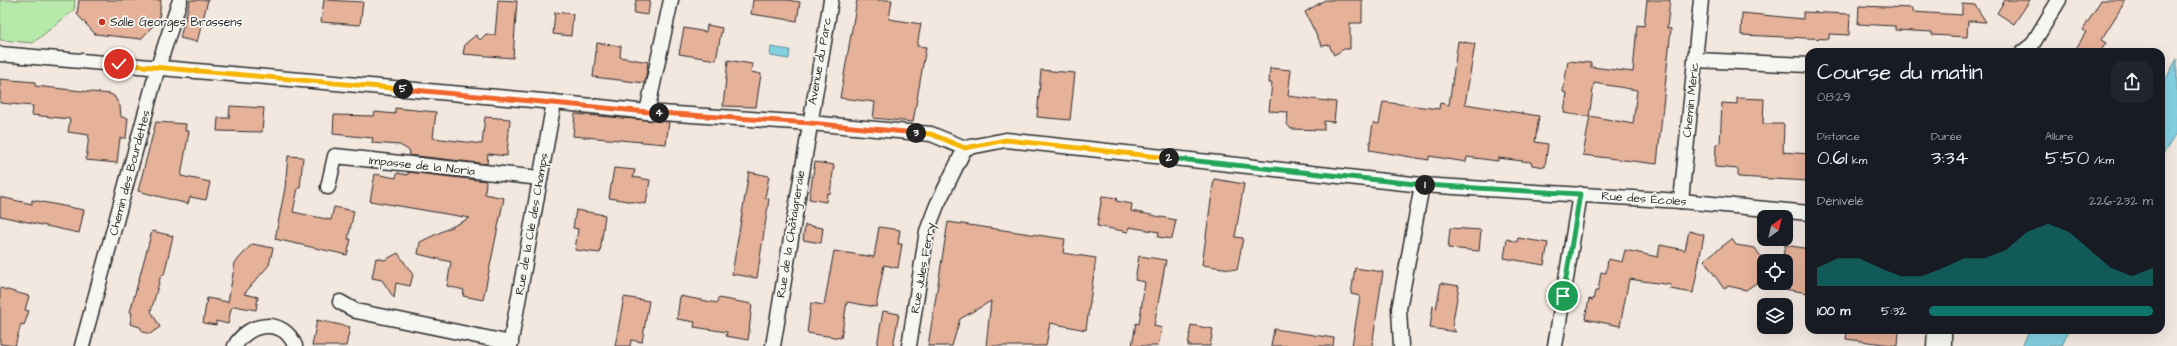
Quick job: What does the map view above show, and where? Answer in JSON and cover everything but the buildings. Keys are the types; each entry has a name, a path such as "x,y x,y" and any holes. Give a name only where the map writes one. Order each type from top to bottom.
{"street":[{"name":"Chemin des Bourdettes","path":"82,346 158,67 180,0"},
{"path":"647,112 671,0"},
{"name":"Avenue du Parc","path":"810,123 831,0"},
{"name":"Chemin Méric","path":"1681,201 1701,0"},
{"path":"2028,48 2032,45 2059,0"},
{"path":"0,54 554,102 647,112 810,123 931,134 965,148"},
{"path":"1696,60 1805,65"},
{"name":"Rue de la Clé des Champs","path":"511,344 554,102"},
{"name":"Rue de la Châtaigneraie","path":"773,346 810,123"},
{"name":"Rue des Écoles","path":"965,148 1006,140 1422,185 1681,201 1805,213"},
{"name":"Rue Jules Ferry","path":"909,346 927,231 937,205 965,148"},
{"name":"Impasse de la Noria","path":"328,187 335,156 540,178"},
{"path":"1401,346 1399,309 1422,185"},
{"path":"1555,346 1580,194"},
{"path":"340,302 356,311 511,344"},
{"path":"235,346 239,338 247,331 256,327 267,326 287,334 295,346"},
{"path":"1934,334 1934,346"},
{"path":"1944,334 1944,346"}],"green space":[{"path":"0,0 75,0 74,10 33,43 0,40"}],"water":[{"path":"771,47 790,50 789,59 770,56"},
{"path":"2177,59 2177,133 2165,151 2165,80"},
{"path":"2028,334 2066,334 2062,346 2022,346"}],"place":[{"name":"Salle Georges Brassens","path":"102,22"}],"route":[{"path":"119,64 554,102 647,112 810,123 931,134 965,148 1006,140 1379,181 1422,185 1580,194 1563,296"}]}
